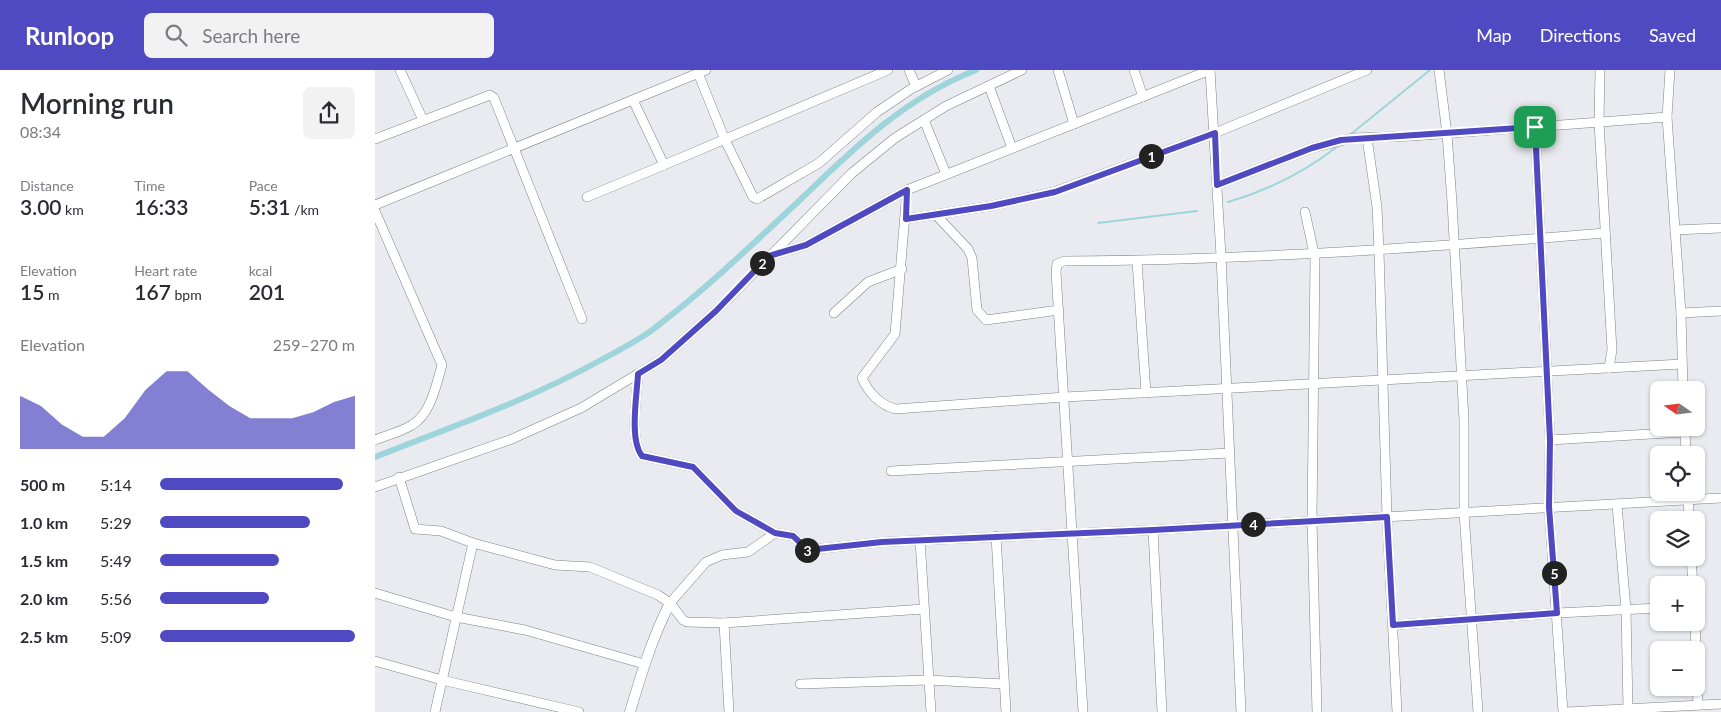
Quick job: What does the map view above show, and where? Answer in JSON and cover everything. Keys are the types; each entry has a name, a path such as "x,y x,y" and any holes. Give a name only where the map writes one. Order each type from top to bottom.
{"main road":[{"path":"630,712 644,664 661,619 670,603"}],"street":[{"path":"400,70 423,120"},
{"path":"587,196 664,166 888,70"},
{"path":"909,70 916,86"},
{"path":"375,205 702,72 725,140 753,197 757,200 819,163 877,112 916,86 948,70"},
{"path":"375,487 399,477 512,439 581,408 661,360 702,323 852,173 895,138 924,120 1022,70"},
{"path":"1058,70 1074,124"},
{"path":"1134,70 1143,97"},
{"path":"769,256 806,245 907,190 1210,70 1221,256 1225,388 1241,712"},
{"path":"906,219 991,206 1055,192 1215,133 1367,70"},
{"path":"1439,70 1447,134 1455,246 1461,376 1464,513 1478,712"},
{"path":"1600,70 1599,122 1611,350 1609,368"},
{"path":"1670,70 1667,117 1681,313 1683,381"},
{"path":"989,86 1012,148"},
{"path":"375,139 489,95 494,98 582,319"},
{"path":"633,100 664,166"},
{"path":"1217,185 1312,148 1341,140 1667,117"},
{"path":"924,120 946,174"},
{"path":"1535,127 1550,440 1549,507 1565,712 1721,704"},
{"path":"1367,138 1377,207 1387,517 1397,712"},
{"path":"907,190 902,269 895,334 862,378 865,385 887,408 896,410 1065,397 1682,364"},
{"path":"375,211 442,366 430,402 418,420 413,425 375,440"},
{"path":"1305,212 1315,252 1312,520 1317,712"},
{"path":"935,215 968,249 972,258 977,310 986,320 1059,310"},
{"path":"1675,230 1721,228"},
{"path":"1083,712 1057,264 1064,261 1137,261 1455,246 1605,233"},
{"path":"1137,261 1146,393"},
{"path":"834,313 869,282 902,269"},
{"path":"1681,313 1721,310"},
{"path":"638,374 635,429 637,446 642,456 693,467 736,511 775,533 793,536 808,550 882,542 1232,526 1549,507 1617,505 1650,501"},
{"path":"1550,440 1650,433"},
{"path":"891,471 1229,454"},
{"path":"399,477 415,529 441,531 473,543 555,565 590,567 651,591 670,603 683,620 687,622 724,623 923,609"},
{"path":"1705,497 1721,498"},
{"path":"1617,505 1626,609 1628,708"},
{"path":"1153,530 1162,712"},
{"path":"670,603 706,562 722,555 748,552 775,533"},
{"path":"996,536 1006,712"},
{"path":"921,540 923,609 931,712"},
{"path":"435,712 473,543"},
{"path":"375,593 456,617 525,630 644,664"},
{"path":"1393,625 1650,608"},
{"path":"724,623 729,712"},
{"path":"375,661 442,680 579,712"},
{"path":"800,684 928,680 1004,684"},
{"path":"1698,696 1699,705"}],"waterway":[{"path":"375,457 546,388 650,332 712,281 841,161 882,126 926,95 950,81 976,70"},
{"path":"1351,134 1430,70"},
{"path":"1228,202 1258,192 1300,172 1338,146"},
{"path":"1098,223 1197,211"}],"route":[{"path":"1535,127 1550,440 1549,507 1557,613 1393,625 1387,517 882,542 808,550 793,536 775,533 736,511 693,467 642,456 639,453 635,429 638,374 661,360 716,311 769,256 806,245 907,190 906,219 991,206 1055,192 1215,133 1217,185 1312,148 1341,140 1535,127"}]}
